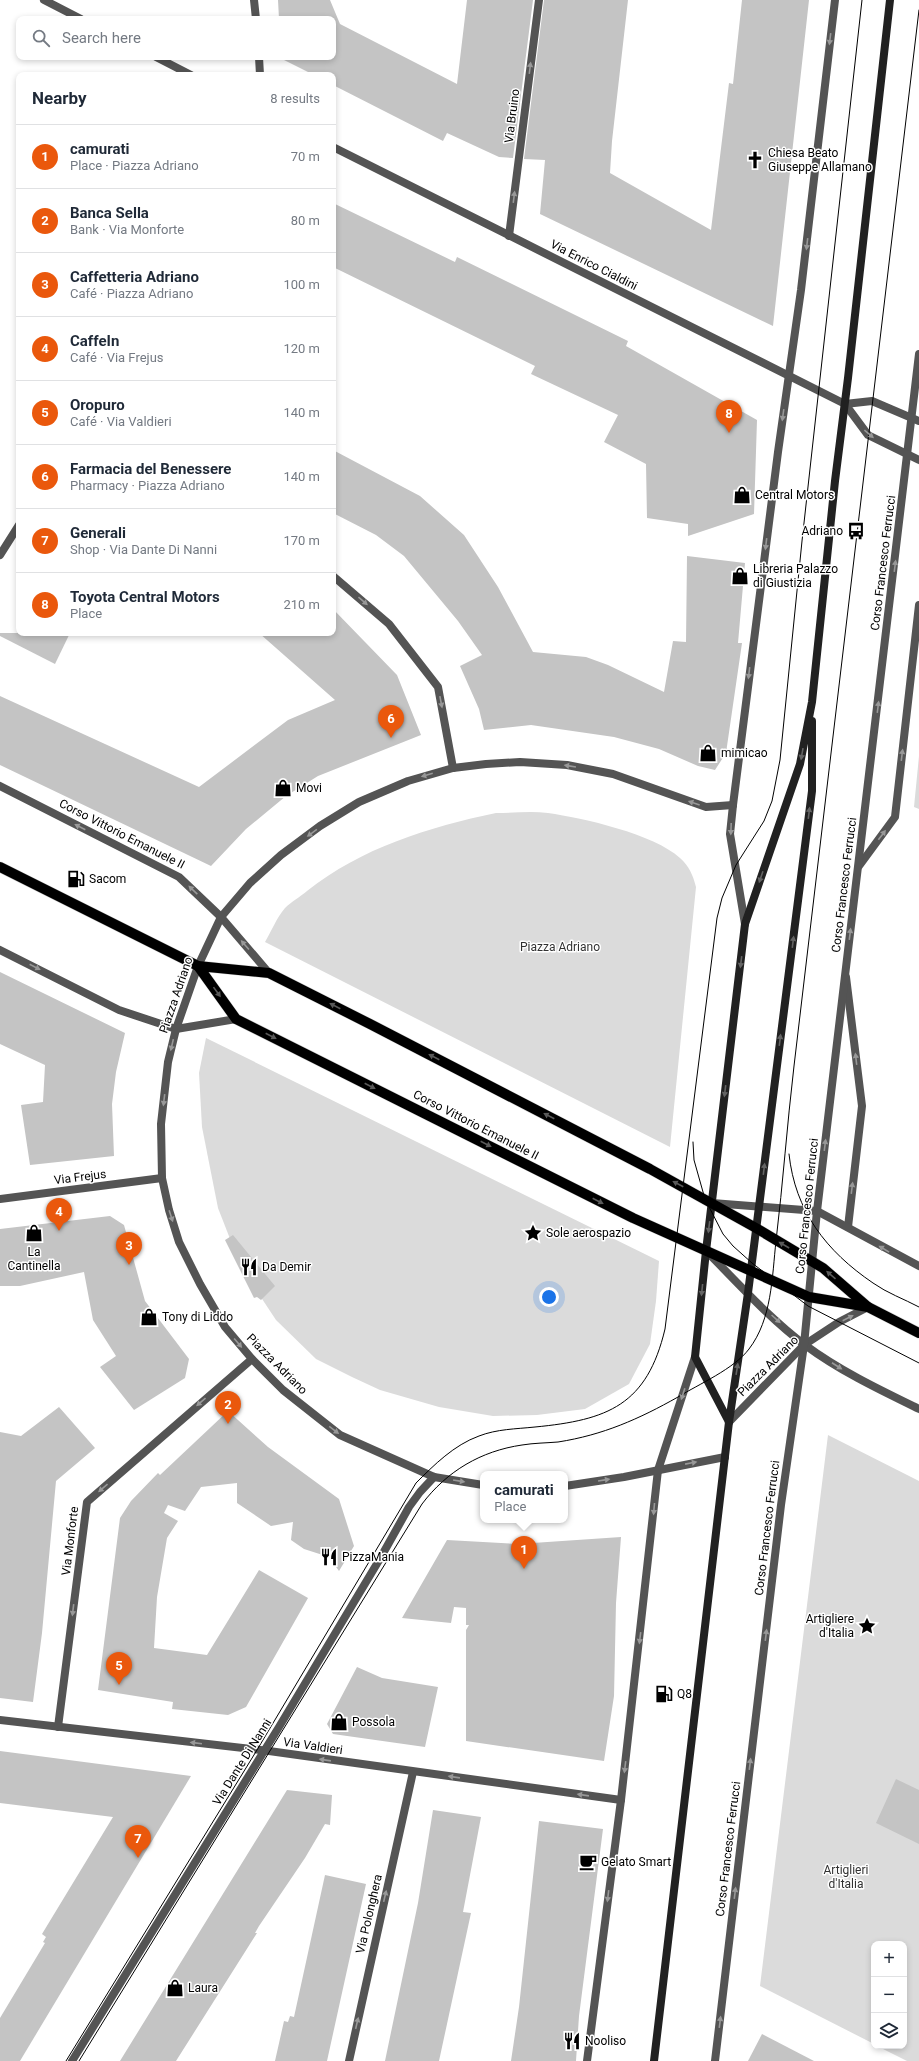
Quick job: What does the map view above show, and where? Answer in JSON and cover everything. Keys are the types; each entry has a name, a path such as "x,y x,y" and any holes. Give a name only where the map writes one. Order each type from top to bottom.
{"main road":[{"path":"729,1422 695,1357 706,1251 745,924 800,764 812,702 833,494 845,404 890,0"},
{"path":"654,2061 729,1422 751,1271 812,791 812,702"},
{"name":"Corso Vittorio Emanuele II","path":"0,867 198,966 269,973 563,1124 712,1203 824,1268 868,1307 919,1333"},
{"name":"Corso Vittorio Emanuele II","path":"198,966 236,1019 633,1218 809,1297 868,1307"}],"street":[{"path":"44,0 75,16"},
{"path":"254,0 256,16"},
{"name":"Via Bruino","path":"509,236 539,0"},
{"path":"745,924 730,834 732,805 801,290 835,0"},
{"path":"162,60 185,72"},
{"path":"258,60 260,72"},
{"name":"Via Enrico Cialdini","path":"336,149 845,404"},
{"name":"Corso Francesco Ferrucci","path":"715,2061 781,1505 804,1345 817,1211 907,454 916,419 919,354"},
{"path":"845,404 872,401 916,419"},
{"path":"845,404 868,435 919,460"},
{"path":"0,555 16,530"},
{"path":"336,579 389,624 438,687 453,768"},
{"path":"859,866 895,817 919,605"},
{"name":"Piazza Adriano","path":"480,1484 434,1476 340,1435 283,1390 252,1359 225,1327 200,1284 179,1242 169,1210 162,1178 161,1124 168,1062 176,1029 198,966 221,917 250,883 281,854 320,826 359,802 408,781 453,768 520,762 567,765 613,774 706,807 732,805"},
{"name":"Corso Vittorio Emanuele II","path":"0,786 179,877 221,917 269,973"},
{"path":"0,950 119,1010 176,1029 236,1019"},
{"path":"846,973 862,1106 848,1227"},
{"name":"Via Frejus","path":"0,1199 162,1178"},
{"name":"Corso Vittorio Emanuele II","path":"712,1203 817,1211 848,1227 889,1252 919,1266"},
{"name":"Corso Vittorio Emanuele II","path":"706,1251 748,1293 804,1345 846,1373 919,1409"},
{"name":"Piazza Adriano","path":"729,1422 804,1345 839,1322 868,1307"},
{"path":"587,2061 621,1800 658,1470 695,1357"},
{"name":"Via Monforte","path":"58,1727 88,1502 252,1359"},
{"path":"568,1485 725,1457"},
{"name":"Via Dante Di Nanni","path":"72,2061 263,1751 381,1557 409,1507 434,1476"},
{"name":"Via Valdieri","path":"0,1720 263,1751 621,1800"},
{"name":"Via Polonghera","path":"349,2061 413,1772"}],"green space":[{"path":"919,756 919,809 914,807"},
{"name":"Piazza Adriano","path":"496,813 548,813 617,828 668,849 686,864 690,871 696,887 670,1147 265,942 285,908 328,876 350,863 373,851 421,832"},
{"path":"206,1038 659,1261 656,1301 650,1344 629,1384 585,1409 537,1415 493,1416 439,1407 380,1390 316,1359 276,1320 241,1267 218,1208 202,1127 199,1073"},
{"name":"Artiglieri d'Italia","path":"828,1435 919,1481 919,2061 907,2061 883,2049 907,2049 907,1941 871,1941 871,2042 760,1986"}],"building":[{"path":"278,0 330,0 340,24 457,84 467,0 533,0 513,158 499,157 447,133 443,141 336,87 336,72 308,72 284,60 336,60 336,16 279,16"},
{"path":"544,0 628,0 612,141 610,173 711,230 729,83 733,84 742,0 809,0 773,326 540,214 545,160 524,159"},
{"path":"336,204 455,262 457,257 628,341 626,346 757,420 754,514 688,536 688,524 647,518 646,464 604,442 618,415 531,374 535,366 336,268"},
{"path":"336,452 420,496 464,535 498,587 533,652 586,657 608,665 664,692 673,641 686,642 687,556 745,563 738,643 742,643 726,753 715,770 698,766 659,749 614,737 531,725 484,730 479,709 460,666 482,655 458,621 404,556 376,535 336,515"},
{"path":"336,612 397,675 421,735 318,776 286,796 246,829 211,866 0,765 0,696 199,787 288,720 335,700 262,636 336,636"},
{"path":"0,633 16,633 16,636 69,636 55,664 0,636"},
{"path":"0,972 125,1033 116,1072 112,1104 114,1156 30,1165 21,1105 43,1102 45,1065 0,1044"},
{"path":"110,1216 124,1225 145,1301 189,1359 185,1378 134,1410 100,1367 116,1356 93,1320 84,1272 20,1286 0,1286 0,1229"},
{"name":"Da Demir","path":"233,1235 275,1286 261,1300 257,1297 254,1298 225,1240"},
{"path":"59,1407 95,1448 56,1481 42,1633 33,1702 0,1698 0,1432 21,1436"},
{"path":"228,1411 268,1447 339,1499 354,1546 339,1571 329,1557 304,1549 291,1540 293,1522 271,1526 237,1503 237,1483 201,1487 185,1511 168,1505 164,1513 178,1521 167,1538 157,1597 154,1648 207,1655 259,1570 308,1598 246,1707 228,1715 172,1709 173,1702 98,1690 120,1518 131,1501 158,1473 160,1475"},
{"path":"621,1537 616,1603 614,1696 604,1761 466,1741 466,1630 469,1625 466,1625 466,1608 454,1607 451,1623 402,1618 447,1540 518,1544"},
{"path":"357,1667 382,1678 438,1687 425,1747 333,1734 327,1724"},
{"path":"0,1751 191,1776 20,2061 0,2061 0,2018 45,1943 43,1942 46,1937 42,1934 113,1817 0,1803"},
{"path":"896,1779 919,1790 919,1844 876,1823"},
{"path":"287,1790 332,1795 330,1825 325,1824 305,1858 259,1926 255,1933 257,1933 176,2061 120,2061"},
{"path":"433,1810 481,1817 463,1912 471,1913 439,2061 385,2061 418,1903"},
{"path":"539,1821 603,1829 579,2016 576,2061 511,2061 519,2007"},
{"path":"325,1875 366,1884 327,2061 275,2061 284,2021 288,2022 290,2016 294,2017"},
{"path":"762,2034 814,2061 748,2061"}],"tram line":[{"path":"66,2061 257,1750 416,1483 453,1450 479,1436 500,1431 561,1424 584,1419 603,1413 621,1404 635,1392 647,1375 657,1355 665,1329 717,918 722,898 736,865 764,821 772,801 780,760 802,541 862,0"},
{"path":"79,2061 422,1504 432,1492 454,1472 466,1464 493,1452 522,1445 558,1442 590,1435 620,1425 649,1412 716,1376 735,1363 749,1349 757,1337 762,1325 767,1311 772,1283 794,1066 919,10"},
{"path":"693,1142 694,1160 705,1199 723,1234 733,1246 752,1263 808,1306 919,1363"},
{"path":"789,1154 792,1175 798,1194 816,1228 827,1243 856,1271 878,1287 919,1307"}],"place":[{"name":"Chiesa Beato Giuseppe Allamano","path":"755,160"},
{"name":"Toyota Central Motors","path":"729,433"},
{"name":"Central Motors","path":"742,495"},
{"name":"Adriano","path":"856,531"},
{"name":"Libreria Palazzo di Giustizia","path":"740,576"},
{"name":"Farmacia del Benessere","path":"391,738"},
{"name":"mimicao","path":"708,753"},
{"name":"Movi","path":"283,788"},
{"name":"Sacom","path":"76,879"},
{"name":"CaffeIn","path":"59,1231"},
{"name":"La Cantinella","path":"34,1233"},
{"name":"Sole aerospazio","path":"533,1233"},
{"name":"Caffetteria Adriano","path":"129,1265"},
{"name":"Da Demir","path":"249,1267"},
{"name":"Tony di Liddo","path":"149,1317"},
{"name":"Banca Sella","path":"228,1424"},
{"name":"PizzaMania","path":"329,1557"},
{"name":"camurati","path":"524,1569"},
{"name":"Artigliere d'Italia","path":"867,1626"},
{"name":"Oropuro","path":"119,1685"},
{"name":"Q8","path":"664,1694"},
{"name":"Possola","path":"339,1722"},
{"name":"Generali","path":"138,1858"},
{"name":"Gelato Smart","path":"588,1862"},
{"name":"Laura","path":"175,1988"},
{"name":"Nooliso","path":"572,2041"}]}
